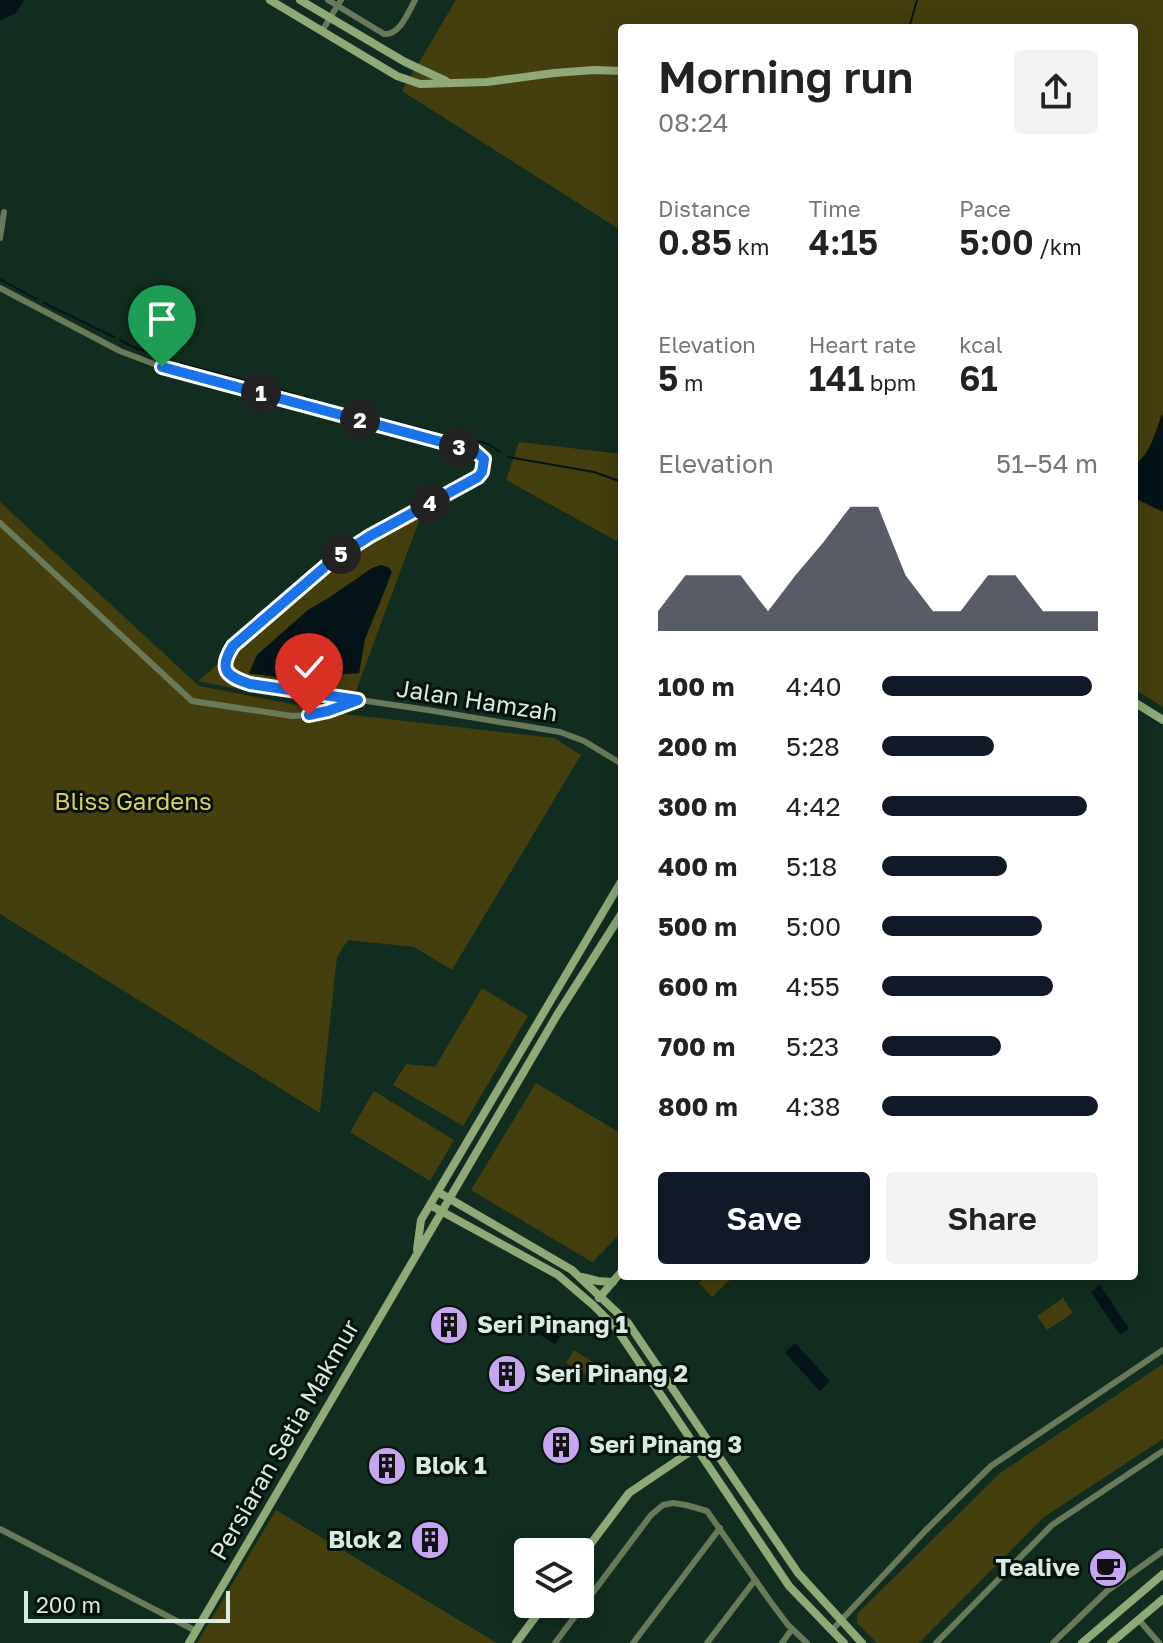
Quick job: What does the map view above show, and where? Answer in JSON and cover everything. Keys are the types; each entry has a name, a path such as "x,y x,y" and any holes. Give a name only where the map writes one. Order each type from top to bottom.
{"street":[{"path":"270,0 403,79 420,84 487,82 594,70 618,71"},
{"path":"300,0 412,66 449,82"},
{"path":"328,0 339,3 390,35 396,32 415,0"},
{"path":"322,31 339,3"},
{"path":"0,238 4,212"},
{"name":"Jalan Hamzah","path":"0,288 120,351 162,367 475,451 484,459 478,477 334,559 233,646 225,659 229,675 250,684 560,732 584,741 618,762"},
{"path":"0,523 192,701 292,716 328,711 358,700"},
{"path":"1138,704 1163,720"},
{"name":"Persiaran Setia Makmur","path":"416,1257 421,1220 618,887"},
{"name":"Persiaran Setia Makmur","path":"189,1643 448,1198 618,919"},
{"path":"438,1192 557,1260 579,1276 628,1323 798,1573 862,1643"},
{"path":"430,1205 558,1275 616,1328 789,1586 844,1643"},
{"path":"579,1276 613,1282"},
{"path":"593,1305 618,1276"},
{"path":"612,1307 613,1282"},
{"path":"832,1630 991,1466 1163,1350"},
{"path":"594,1539 629,1493 707,1441"},
{"path":"936,1643 1052,1525 1163,1451"},
{"path":"555,1643 658,1508 673,1503 703,1509 710,1514 755,1580 792,1629 807,1643"},
{"path":"633,1643 720,1528"},
{"path":"0,1529 196,1631"},
{"path":"1053,1643 1107,1591 1163,1551"},
{"path":"1082,1643 1163,1574"},
{"path":"707,1643 755,1580"},
{"path":"1111,1643 1163,1599"},
{"path":"516,1643 535,1618"},
{"path":"1139,1620 1159,1643"},
{"path":"782,1643 792,1629"}],"green space":[{"path":"456,0 1163,0 1163,707 1138,691 1138,24 618,24 618,228 402,91"},
{"path":"519,442 618,454 618,542 506,480"},
{"name":"Bliss Gardens","path":"0,502 199,686 343,714 554,738 581,755 452,970 414,947 348,940 337,957 320,1113 0,914"},
{"path":"423,510 356,691 272,696 198,681 348,553","holes":["385,590 365,639 359,673 284,678 249,673 257,655 308,610 327,599"]},
{"path":"482,988 528,1016 463,1126 393,1085 406,1064 435,1067"},
{"path":"536,1083 618,1132 618,1236 592,1262 471,1190"},
{"path":"374,1091 454,1140 430,1181 350,1132"},
{"path":"702,1280 730,1280 712,1297 699,1283"},
{"path":"1063,1298 1073,1313 1047,1330 1037,1316"},
{"path":"574,1350 596,1364 588,1377 566,1363"},
{"path":"1163,1364 1163,1439 1044,1517 919,1643 877,1643 857,1623 857,1614 1000,1473"},
{"path":"276,1510 497,1643 197,1643"}],"shaded area":[{"path":"0,0 24,0 16,13 0,21"},
{"path":"1162,414 1163,512 1138,500 1138,462 1155,435"},
{"path":"381,565 392,572 365,639 359,673 284,678 249,673 257,655 308,610"},
{"path":"1100,1285 1129,1329 1120,1335 1091,1292"},
{"path":"542,1321 562,1333 555,1344 535,1332"},
{"path":"795,1343 830,1381 820,1391 785,1353"}],"waterway":[{"path":"910,24 917,0"},
{"path":"0,279 36,299"},
{"path":"44,303 114,337"},
{"path":"120,340 173,360"},
{"path":"180,363 295,394"},
{"path":"305,396 321,405 351,410 446,437 488,444 500,452"},
{"path":"508,457 594,472 618,481"}],"place":[{"name":"Seri Pinang 1","path":"449,1325"},
{"name":"Seri Pinang 2","path":"507,1374"},
{"name":"Seri Pinang 3","path":"561,1445"},
{"name":"Blok 1","path":"387,1466"},
{"name":"Blok 2","path":"430,1540"},
{"name":"Tealive","path":"1108,1568"}],"route":[{"path":"162,367 475,451 484,459 484,467 478,477 334,559 233,646 225,659 225,668 229,675 238,680 358,700 309,715"}]}
